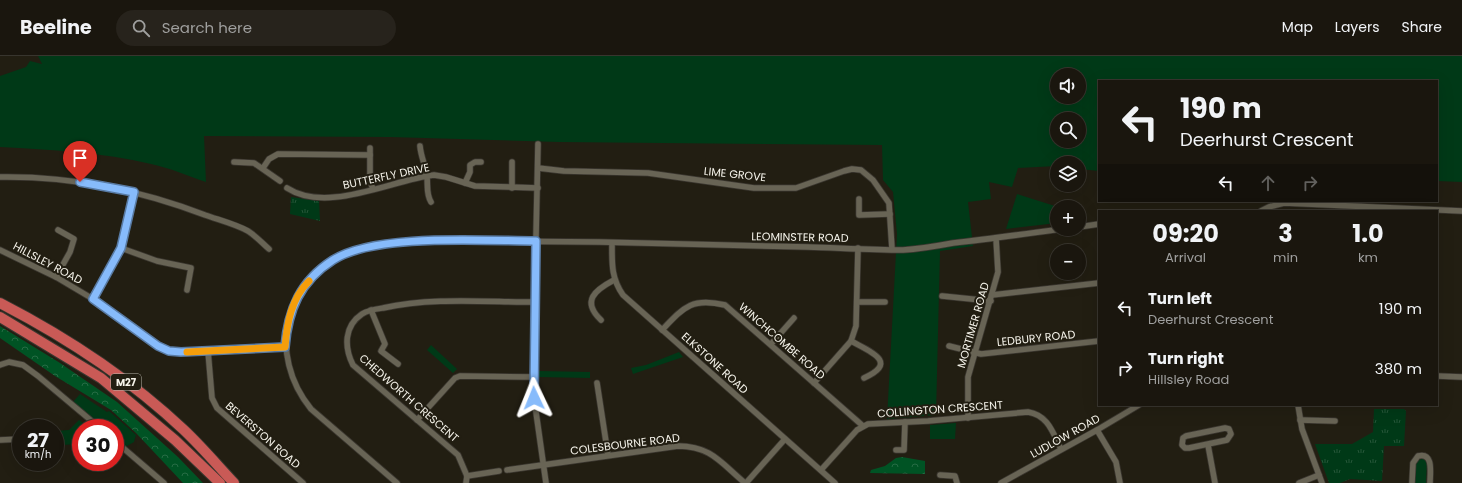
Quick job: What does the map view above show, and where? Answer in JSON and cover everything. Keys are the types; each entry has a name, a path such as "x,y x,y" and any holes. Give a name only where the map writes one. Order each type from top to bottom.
{"highway":[{"name":"M27","path":"0,303 28,317 110,369 184,430 234,483"},
{"name":"M27","path":"0,317 101,378 175,440 220,483"}],"street":[{"path":"538,144 533,377 534,398 546,483"},
{"path":"420,146 420,157 427,176 428,198 431,202"},
{"path":"262,168 269,159 278,154 370,151 370,181 373,189"},
{"path":"234,162 254,164 280,181"},
{"path":"465,183 470,172 470,165 475,162 481,162"},
{"path":"512,162 512,188"},
{"name":"LIME GROVE","path":"538,168 564,171 648,172 748,188 791,188 852,169 866,174 886,196 889,203 892,249"},
{"path":"0,177 25,176 55,179 134,192 166,200 249,232 269,249"},
{"name":"BUTTERFLY DRIVE","path":"287,188 294,193 318,197 341,196 427,176 446,177 465,183 512,188 538,188"},
{"path":"93,299 121,248 134,192"},
{"path":"859,199 859,215 890,214"},
{"path":"1263,210 1269,206 1284,203 1351,209 1406,210"},
{"path":"1438,211 1462,211"},
{"path":"1086,225 1098,224"},
{"path":"56,277 70,252 74,239 58,230"},
{"name":"LEOMINSTER ROAD","path":"397,483 306,403 292,380 285,347 289,314 303,287 333,260 350,252 390,244 425,241 612,242 905,250 1050,231"},
{"name":"MORTIMER ROAD","path":"968,418 968,377 992,298 998,272 996,238"},
{"name":"ELKSTONE ROAD","path":"612,242 612,268 614,280 623,295 835,483"},
{"path":"121,248 157,261 192,268 188,290"},
{"path":"814,383 850,341 856,326 858,248"},
{"name":"HILLSLEY ROAD","path":"0,250 56,277 93,299 158,346 169,351 208,352 285,347"},
{"path":"601,320 594,313 591,306 592,299 596,290 614,280"},
{"path":"942,296 992,298 1098,283"},
{"name":"WINCHCOMBE ROAD","path":"662,330 684,307 696,302 711,301 725,305 863,426"},
{"name":"CHEDWORTH CRESCENT","path":"467,476 458,455 353,365 347,353 346,340 349,329 363,313 393,306 422,303 535,302"},
{"path":"857,302 885,302"},
{"path":"371,310 386,344 381,351 398,364"},
{"path":"771,344 794,318"},
{"path":"850,341 878,356 881,361 876,372 864,378"},
{"name":"LEDBURY ROAD","path":"949,346 981,354 1098,341"},
{"name":"BEVERSTON ROAD","path":"208,352 212,398 217,408 303,483"},
{"path":"0,365 9,362 23,365 89,419"},
{"path":"417,420 455,378 460,376 533,377"},
{"path":"1438,376 1462,377"},
{"path":"597,383 608,455"},
{"name":"LUDLOW ROAD","path":"1001,483 1137,406"},
{"path":"1298,406 1300,420 1322,483"},
{"name":"COLLINGTON CRESCENT","path":"821,470 857,430 868,424 1035,413 1047,420 1061,449"},
{"path":"1300,420 1335,420"},
{"path":"896,450 904,450 905,422"},
{"path":"1225,428 1229,429 1231,437 1227,440 1208,445 1184,448 1181,441 1186,436 1225,428"},
{"path":"1097,430 1116,462 1120,483"},
{"path":"0,440 12,439"},
{"path":"745,483 785,439"},
{"path":"1208,445 1215,483"},
{"name":"COLESBOURNE ROAD","path":"507,470 608,455 678,446 692,446 702,448 745,483"},
{"path":"124,449 163,483"},
{"path":"1412,483 1413,463 1418,456 1422,455 1426,456 1430,462 1430,483"},
{"path":"466,483 467,476 499,471"},
{"path":"940,475 955,476 957,483"},
{"path":"1298,483 1319,475"}],"green space":[{"path":"38,56 1462,56 1462,182 1438,181 1438,80 1098,80 1098,171 1086,170 1086,156 1050,156 1050,166 1018,168 1012,187 989,182 991,199 968,202 973,246 940,251 936,415 887,419 897,234 893,192 883,180 882,145 559,142 390,137 204,136 206,182 172,170 133,160 76,152 0,147 0,76 26,67 30,61 42,64"},
{"path":"1017,194 1050,204 1050,224 1006,229"},
{"path":"291,197 319,201 320,221 290,214"},
{"path":"0,326 60,363 117,402 178,457 203,483 183,483 124,422 124,419 121,419 111,410 55,376 0,338"},
{"path":"431,345 457,369 453,373 427,350"},
{"path":"679,352 683,357 633,374 631,368 646,365"},
{"path":"539,371 590,372 590,378 538,377"},
{"path":"80,394 107,412 109,411 118,419 93,419 73,402"},
{"path":"1374,409 1404,409 1406,411 1404,446 1384,446 1382,481 1350,479 1340,483 1329,483 1315,444 1352,444 1373,432"},
{"path":"956,423 955,439 930,439 930,425"},
{"path":"124,424 136,435 134,442 125,447"},
{"path":"72,427 72,444 64,445 64,430 69,430"},
{"path":"902,457 925,461 925,474 870,473 871,470 885,466 896,458"},
{"path":"1424,458 1427,462 1426,483 1415,483 1416,461"}],"slow traffic":[{"path":"187,352 285,347 289,314 303,287 309,281"}],"route":[{"path":"80,182 134,192 121,248 93,299 158,346 169,351 208,352 285,347 289,314 303,287 333,260 350,252 390,244 425,241 536,241 533,377 534,398"}]}
